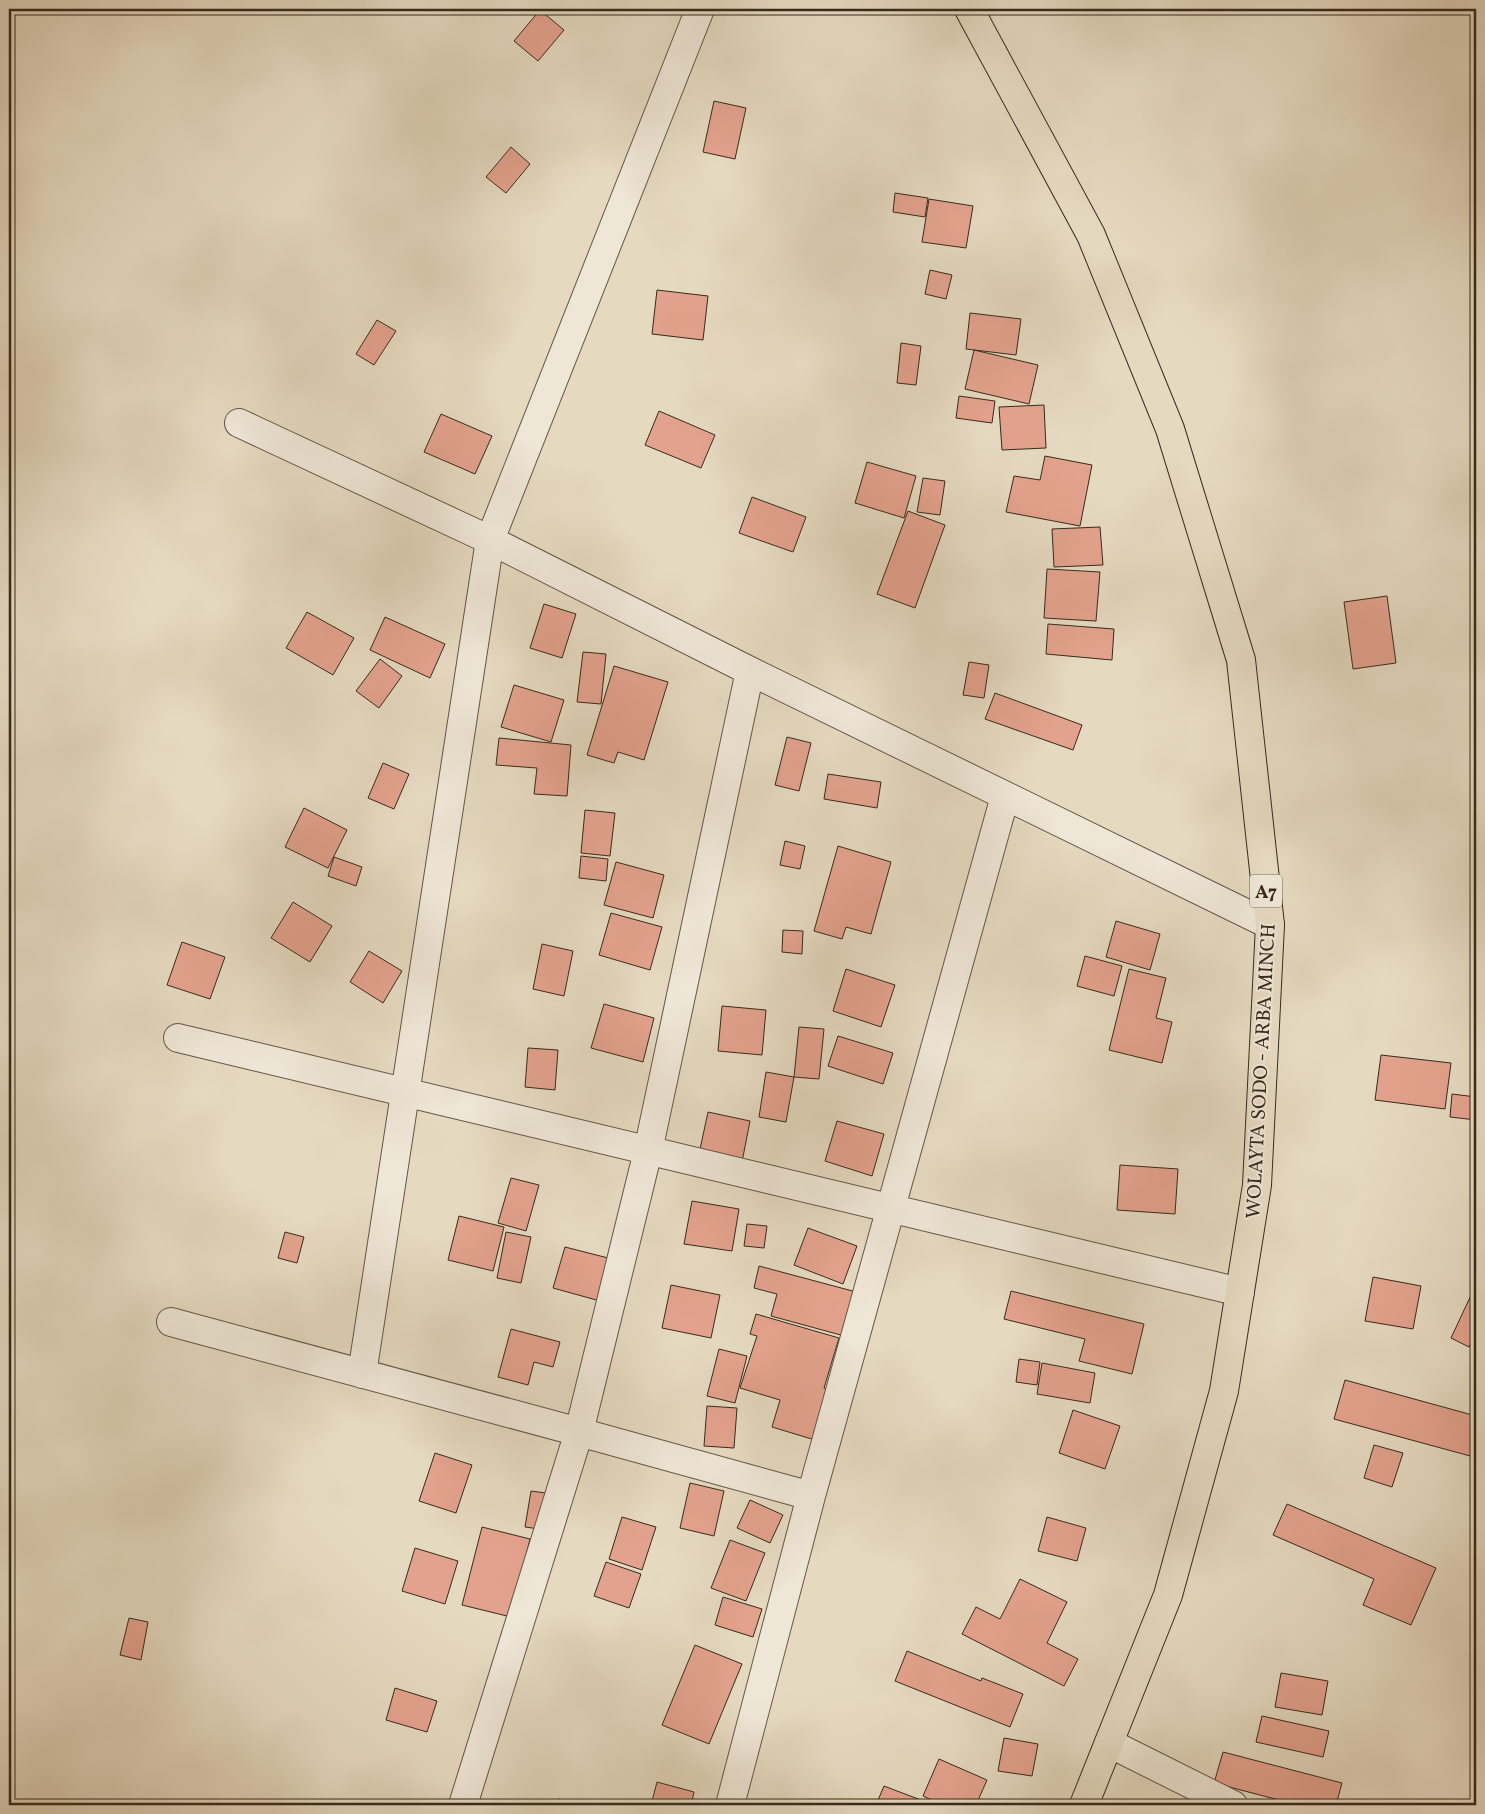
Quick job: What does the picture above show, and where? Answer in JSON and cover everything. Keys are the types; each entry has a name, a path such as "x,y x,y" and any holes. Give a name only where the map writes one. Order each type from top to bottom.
{"highway":[{"name":"WOLAYTA SODO - ARBA MINCH","path":"969,9 1091,235 1170,429 1241,660 1270,925 1257,1185 1224,1391 1168,1595 1084,1805"}],"street":[{"path":"362,1374 490,540 700,9"},
{"path":"239,423 490,540 750,671 1270,925"},
{"path":"463,1805 580,1432 648,1151 750,671"},
{"path":"730,1805 811,1496 1005,796"},
{"path":"178,1038 1240,1292"},
{"path":"171,1322 811,1496"},
{"path":"1109,1743 1233,1805"}],"building":[{"path":"540,10 564,30 538,61 514,41"},
{"path":"714,101 746,108 735,159 703,152"},
{"path":"511,147 530,164 506,193 486,177"},
{"path":"895,193 928,198 925,217 893,212"},
{"path":"929,199 973,206 966,248 922,242"},
{"path":"930,270 952,275 946,299 925,294"},
{"path":"657,290 708,296 703,340 652,334"},
{"path":"970,313 1021,319 1016,355 966,349"},
{"path":"377,320 396,331 374,365 356,354"},
{"path":"901,343 921,346 916,385 897,383"},
{"path":"974,350 1038,365 1029,404 965,389"},
{"path":"959,396 995,401 992,423 956,418"},
{"path":"1044,405 1046,448 1002,450 999,407"},
{"path":"659,411 715,435 701,468 645,445"},
{"path":"441,414 492,436 475,474 424,452"},
{"path":"1045,456 1092,465 1080,526 1006,512 1014,476 1040,480"},
{"path":"867,462 916,476 904,518 855,503"},
{"path":"923,478 945,481 940,515 917,512"},
{"path":"752,497 806,517 793,552 739,533"},
{"path":"908,511 945,525 915,608 877,594"},
{"path":"1100,527 1103,565 1054,567 1052,529"},
{"path":"1047,569 1100,572 1096,621 1044,618"},
{"path":"1387,596 1396,663 1353,669 1344,602"},
{"path":"544,604 576,614 562,658 530,648"},
{"path":"307,612 354,638 333,675 286,648"},
{"path":"385,617 445,644 430,678 370,650"},
{"path":"1048,624 1114,629 1112,660 1046,654"},
{"path":"583,652 606,654 601,704 577,702"},
{"path":"380,659 402,676 379,708 356,691"},
{"path":"969,662 989,665 984,698 963,695"},
{"path":"614,666 668,682 644,760 618,752 614,763 587,755"},
{"path":"514,685 564,700 551,742 501,727"},
{"path":"995,693 1082,725 1073,750 985,719"},
{"path":"787,737 811,743 799,791 775,785"},
{"path":"499,738 571,745 567,796 534,794 537,768 496,765"},
{"path":"383,763 409,774 394,809 368,798"},
{"path":"828,774 881,782 877,808 824,799"},
{"path":"304,808 347,830 328,868 285,847"},
{"path":"585,810 615,813 610,856 581,853"},
{"path":"785,841 805,846 800,869 780,865"},
{"path":"838,846 891,862 871,934 846,927 842,939 814,931"},
{"path":"581,856 608,859 606,881 579,878"},
{"path":"334,857 362,867 356,886 328,876"},
{"path":"616,862 664,875 653,918 604,905"},
{"path":"293,902 332,926 310,962 271,938"},
{"path":"611,913 662,927 650,970 599,955"},
{"path":"1116,921 1160,934 1150,970 1106,957"},
{"path":"783,930 803,931 802,954 782,952"},
{"path":"182,942 225,957 210,999 167,985"},
{"path":"542,944 573,951 564,996 533,989"},
{"path":"369,951 402,971 383,1003 350,982"},
{"path":"1085,956 1122,966 1114,996 1077,986"},
{"path":"846,969 895,985 881,1027 833,1011"},
{"path":"1129,969 1166,978 1156,1018 1172,1022 1162,1063 1109,1050"},
{"path":"604,1004 654,1018 643,1062 591,1048"},
{"path":"722,1006 766,1010 762,1055 718,1051"},
{"path":"799,1027 824,1029 819,1079 794,1077"},
{"path":"838,1036 893,1053 883,1084 828,1066"},
{"path":"528,1048 558,1050 555,1090 525,1087"},
{"path":"1381,1055 1451,1063 1445,1109 1375,1100"},
{"path":"766,1072 794,1077 786,1122 759,1117"},
{"path":"1452,1094 1476,1097 1476,1120 1450,1117"},
{"path":"708,1112 750,1121 742,1162 699,1154"},
{"path":"837,1121 884,1134 872,1176 825,1161"},
{"path":"1120,1165 1178,1169 1175,1214 1117,1210"},
{"path":"511,1178 539,1185 526,1231 498,1223"},
{"path":"692,1201 739,1209 732,1251 684,1244"},
{"path":"459,1216 504,1227 493,1271 448,1260"},
{"path":"747,1224 767,1226 764,1248 744,1246"},
{"path":"808,1228 857,1246 843,1284 794,1265"},
{"path":"285,1232 304,1237 297,1263 278,1258"},
{"path":"506,1232 531,1237 521,1283 497,1278"},
{"path":"565,1247 612,1259 600,1301 553,1288"},
{"path":"759,1266 860,1293 848,1337 771,1316 777,1294 754,1288"},
{"path":"1373,1277 1421,1286 1413,1329 1365,1321"},
{"path":"671,1285 720,1295 711,1338 662,1328"},
{"path":"1011,1291 1144,1324 1132,1374 1079,1361 1085,1339 1004,1319"},
{"path":"1473,1291 1476,1293 1476,1333 1469,1347 1451,1338"},
{"path":"756,1314 839,1338 824,1388 830,1390 815,1440 772,1427 780,1400 740,1388 757,1336 750,1334"},
{"path":"511,1329 560,1342 553,1367 534,1362 528,1385 498,1377"},
{"path":"719,1349 747,1356 735,1403 707,1396"},
{"path":"1019,1359 1040,1362 1037,1385 1016,1382"},
{"path":"1042,1363 1095,1373 1090,1403 1037,1394"},
{"path":"1345,1380 1476,1416 1476,1450 1474,1457 1334,1419"},
{"path":"707,1406 737,1408 734,1448 704,1446"},
{"path":"1073,1410 1120,1426 1105,1469 1059,1453"},
{"path":"1374,1445 1403,1453 1392,1487 1364,1478"},
{"path":"435,1453 472,1465 456,1513 419,1501"},
{"path":"690,1483 724,1491 714,1536 680,1528"},
{"path":"531,1491 553,1494 547,1530 525,1527"},
{"path":"750,1500 783,1515 770,1543 737,1528"},
{"path":"1287,1504 1436,1568 1411,1625 1363,1605 1374,1579 1273,1535"},
{"path":"622,1517 656,1527 642,1570 609,1559"},
{"path":"1047,1517 1086,1528 1077,1561 1038,1551"},
{"path":"482,1527 530,1539 511,1617 462,1605"},
{"path":"730,1540 765,1553 746,1601 711,1588"},
{"path":"415,1548 458,1561 445,1604 402,1591"},
{"path":"606,1562 641,1574 629,1608 594,1596"},
{"path":"1020,1579 1067,1602 1047,1643 1078,1659 1064,1686 962,1634 976,1607 1000,1619"},
{"path":"723,1597 762,1609 753,1637 715,1625"},
{"path":"129,1618 148,1622 141,1660 120,1655"},
{"path":"695,1645 742,1664 709,1744 662,1725"},
{"path":"907,1651 981,1681 982,1678 1023,1694 1010,1727 895,1681"},
{"path":"1281,1673 1328,1681 1322,1715 1275,1707"},
{"path":"395,1688 437,1701 427,1732 386,1720"},
{"path":"1476,1707 1476,1731 1474,1731"},
{"path":"1262,1716 1329,1731 1323,1757 1256,1742"},
{"path":"1004,1738 1038,1744 1032,1776 998,1771"},
{"path":"1223,1752 1342,1783 1336,1805 1298,1805 1214,1783"},
{"path":"939,1759 987,1780 976,1805 943,1805 923,1796"},
{"path":"657,1782 694,1792 691,1805 651,1805"},
{"path":"884,1786 934,1805 876,1805"},
{"path":"558,1799 591,1804 591,1805 557,1805"}]}
